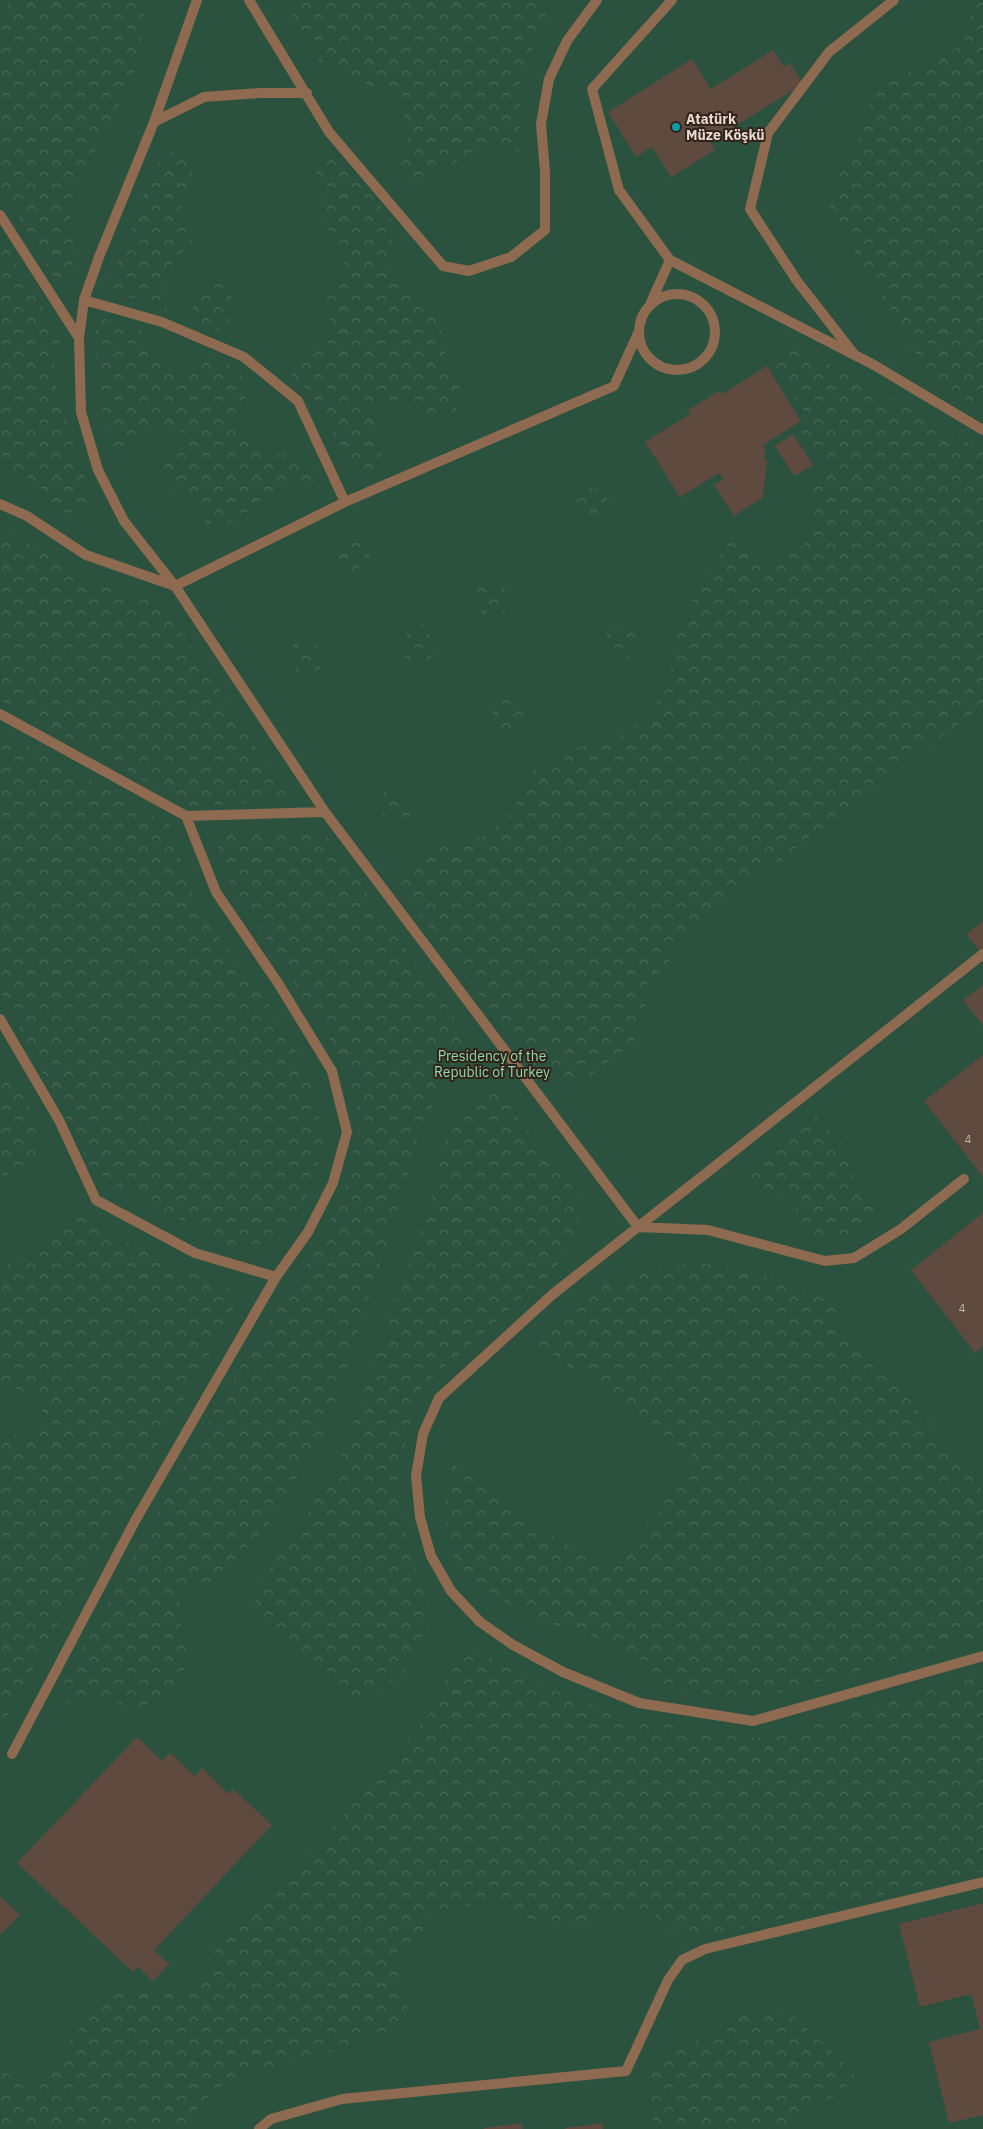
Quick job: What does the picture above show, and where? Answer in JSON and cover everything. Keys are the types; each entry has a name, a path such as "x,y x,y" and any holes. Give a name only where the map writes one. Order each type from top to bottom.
{"lane":[{"path":"197,0 154,122 99,257 84,300 79,338 81,412 98,470 124,521 175,586 325,812 638,1227"},
{"path":"249,0 329,132 443,266 469,271 511,257 545,230 545,172 541,124 549,79 567,41 597,0"},
{"path":"672,0 592,89 619,190 670,260 874,366 983,430"},
{"path":"857,357 797,281 750,209 768,133 829,52 894,0"},
{"path":"154,122 204,97 261,93 307,93"},
{"path":"0,215 79,338"},
{"path":"0,504 27,516 86,555 175,586 345,502 614,386 639,331 641,319 651,304 670,260"},
{"path":"639,331 643,349 648,357 660,366 675,370 695,366 709,353 714,344 715,324 706,306 698,300 679,293 660,298 651,304"},
{"path":"84,300 162,322 244,357 298,400 345,502"},
{"path":"0,714 186,816 325,812"},
{"path":"12,1754 135,1521 276,1277 308,1232 329,1191 347,1132 332,1071 278,983 216,892 186,816"},
{"path":"983,954 553,1294 439,1398 423,1434 416,1476 420,1517 431,1556 451,1591 480,1622 513,1645 562,1672 639,1703 753,1721 983,1656"},
{"path":"0,1020 59,1120 96,1200 194,1253 276,1277"},
{"path":"638,1227 708,1230 825,1261 854,1258 901,1229 964,1180"},
{"path":"259,2129 271,2119 342,2099 626,2071 668,1980 682,1960 705,1949 983,1882"}],"green space":[{"name":"Presidency of the Republic of Turkey","path":"0,0 983,0 983,2129 0,2129"},
{"path":"10,0 146,0 140,57 111,123 73,190 70,225 79,250 61,289 0,184 0,16"},
{"path":"285,0 552,0 520,78 520,150 505,155 483,145 422,184 399,176 399,150 409,136 402,101 319,61"},
{"path":"973,0 983,0 983,409 930,377 829,209 837,181 865,127 870,106 883,85 955,50 969,23"},
{"path":"181,148 192,161 192,179 181,199 181,216 191,227 191,243 167,273 165,288 167,312 103,286 121,257 145,192 163,154"},
{"path":"330,154 346,163 397,227 389,253 389,264 393,279 427,300 441,318 441,343 451,369 461,384 456,411 435,422 405,404 382,399 371,415 376,432 384,442 383,447 375,465 363,474 351,466 324,415 303,384 289,373 300,358 323,348 330,324 326,293 345,272 344,250 323,222 321,203 325,193 322,181 315,170 319,158"},
{"path":"0,236 61,338 54,358 56,388 92,503 85,515 59,511 40,487 7,463 0,462"},
{"path":"211,274 224,278 233,297 229,325 213,333 199,322 192,305 200,302 200,289"},
{"path":"98,317 151,334 152,348 160,364 180,372 206,352 227,362 252,385 238,411 237,433 263,455 296,456 308,463 322,476 321,489 306,480 296,478 288,485 282,496 265,496 247,512 227,524 206,524 191,497 164,485 157,467 170,455 187,451 187,435 169,425 146,431 135,449 118,456 103,415 95,338"},
{"path":"782,348 820,358 983,451 983,705 669,945 670,961 646,985 646,1016 633,1043 580,1083 545,1082 391,877 433,850 487,835 513,810 534,769 567,749 612,743 652,712 673,664 678,632 696,592 730,540 769,559 804,546 809,528 813,491 826,471 801,431 811,423 771,359"},
{"path":"584,484 600,490 613,507 599,522 581,514 576,500"},
{"path":"0,527 89,579 164,605 289,799 192,807 0,700"},
{"path":"349,537 368,537 370,556 352,573 338,561 334,547"},
{"path":"479,585 497,585 513,595 504,613 484,616 474,599"},
{"path":"422,624 434,639 434,654 427,662 408,660 398,649 406,634"},
{"path":"609,626 627,626 642,636 634,654 624,661 610,656 604,640"},
{"path":"294,643 311,643 327,653 319,671 299,674 289,657"},
{"path":"507,697 525,697 528,717 510,732 495,722 492,707"},
{"path":"0,731 170,825 197,909 263,994 311,1079 324,1139 313,1186 289,1221 260,1244 230,1246 93,1172 0,990"},
{"path":"387,787 402,792 415,810 401,825 383,816 379,801"},
{"path":"322,829 457,1021 464,1053 421,1127 397,1212 326,1431 267,1526 212,1582 198,1582 179,1600 182,1632 190,1650 178,1686 138,1711 112,1700 61,1703 60,1694 67,1676 236,1374 324,1236 347,1182 360,1125 348,1067 230,883 212,830"},
{"path":"0,1070 22,1090 35,1122 38,1158 0,1179"},
{"path":"494,1086 576,1192 580,1215 571,1245 553,1271 422,1387 407,1433 400,1475 402,1513 411,1559 427,1596 430,1622 403,1672 357,1709 327,1675 262,1627 255,1605 260,1583 337,1469 429,1208 445,1143 468,1108"},
{"path":"813,1113 850,1152 849,1166 878,1218 858,1235 845,1241 822,1240 802,1230 796,1218 796,1210 801,1195 795,1185 777,1197 768,1199 748,1193 746,1176 751,1163"},
{"path":"75,1215 182,1269 242,1294 0,1730 0,1434 25,1435 47,1425 38,1400 0,1381 0,1268 41,1247"},
{"path":"720,1263 789,1282 839,1307 830,1325 870,1350 983,1492 983,1636 753,1700 655,1687 641,1660 597,1638 542,1620 496,1597 465,1575 447,1545 446,1487 452,1463 610,1576 696,1458 538,1344 591,1291 646,1267"},
{"path":"465,1643 549,1689 636,1720 758,1738 983,1676 983,1871 689,1941 653,1915 623,1910 570,1927 526,1918 501,1898 421,1918 427,1943 391,1954 414,2026 319,2055 230,2079 203,2102 180,2129 0,2129 0,2067 30,2094 113,1985 157,1994 202,1982 219,1944 255,1914 362,1794 432,1711"},
{"path":"786,2009 856,2077 834,2097 799,2113 790,2129 654,2129 649,2078 664,2059 745,2015"}],"building":[{"name":"Atatürk Müze Köşkü","path":"773,50 784,67 790,63 803,84 710,142 715,150 671,177 652,147 636,157 608,112 692,59 711,89"},
{"path":"767,366 801,421 763,445 766,452 763,455 767,461 763,497 734,516 714,485 723,479 719,473 680,497 645,442 690,414 687,411 720,390 722,394"},
{"path":"793,434 813,465 794,476 775,446"},
{"path":"983,921 983,955 966,934"},
{"path":"983,985 983,1025 963,1000"},
{"path":"983,1055 983,1177 924,1101"},
{"path":"983,1213 983,1346 975,1353 911,1270"},
{"path":"137,1737 162,1761 170,1753 195,1776 202,1768 229,1794 233,1789 272,1825 154,1950 169,1964 153,1981 138,1967 133,1972 17,1863"},
{"path":"0,1896 20,1915 0,1935"},
{"path":"983,1903 983,2115 949,2123 929,2042 980,2029 971,1994 920,2007 899,1924"},
{"path":"522,2123 522,2129 484,2129 484,2128"},
{"path":"603,2123 603,2129 565,2129 565,2128"}],"place":[{"name":"Atatürk Müze Köşkü","path":"676,127"}]}
